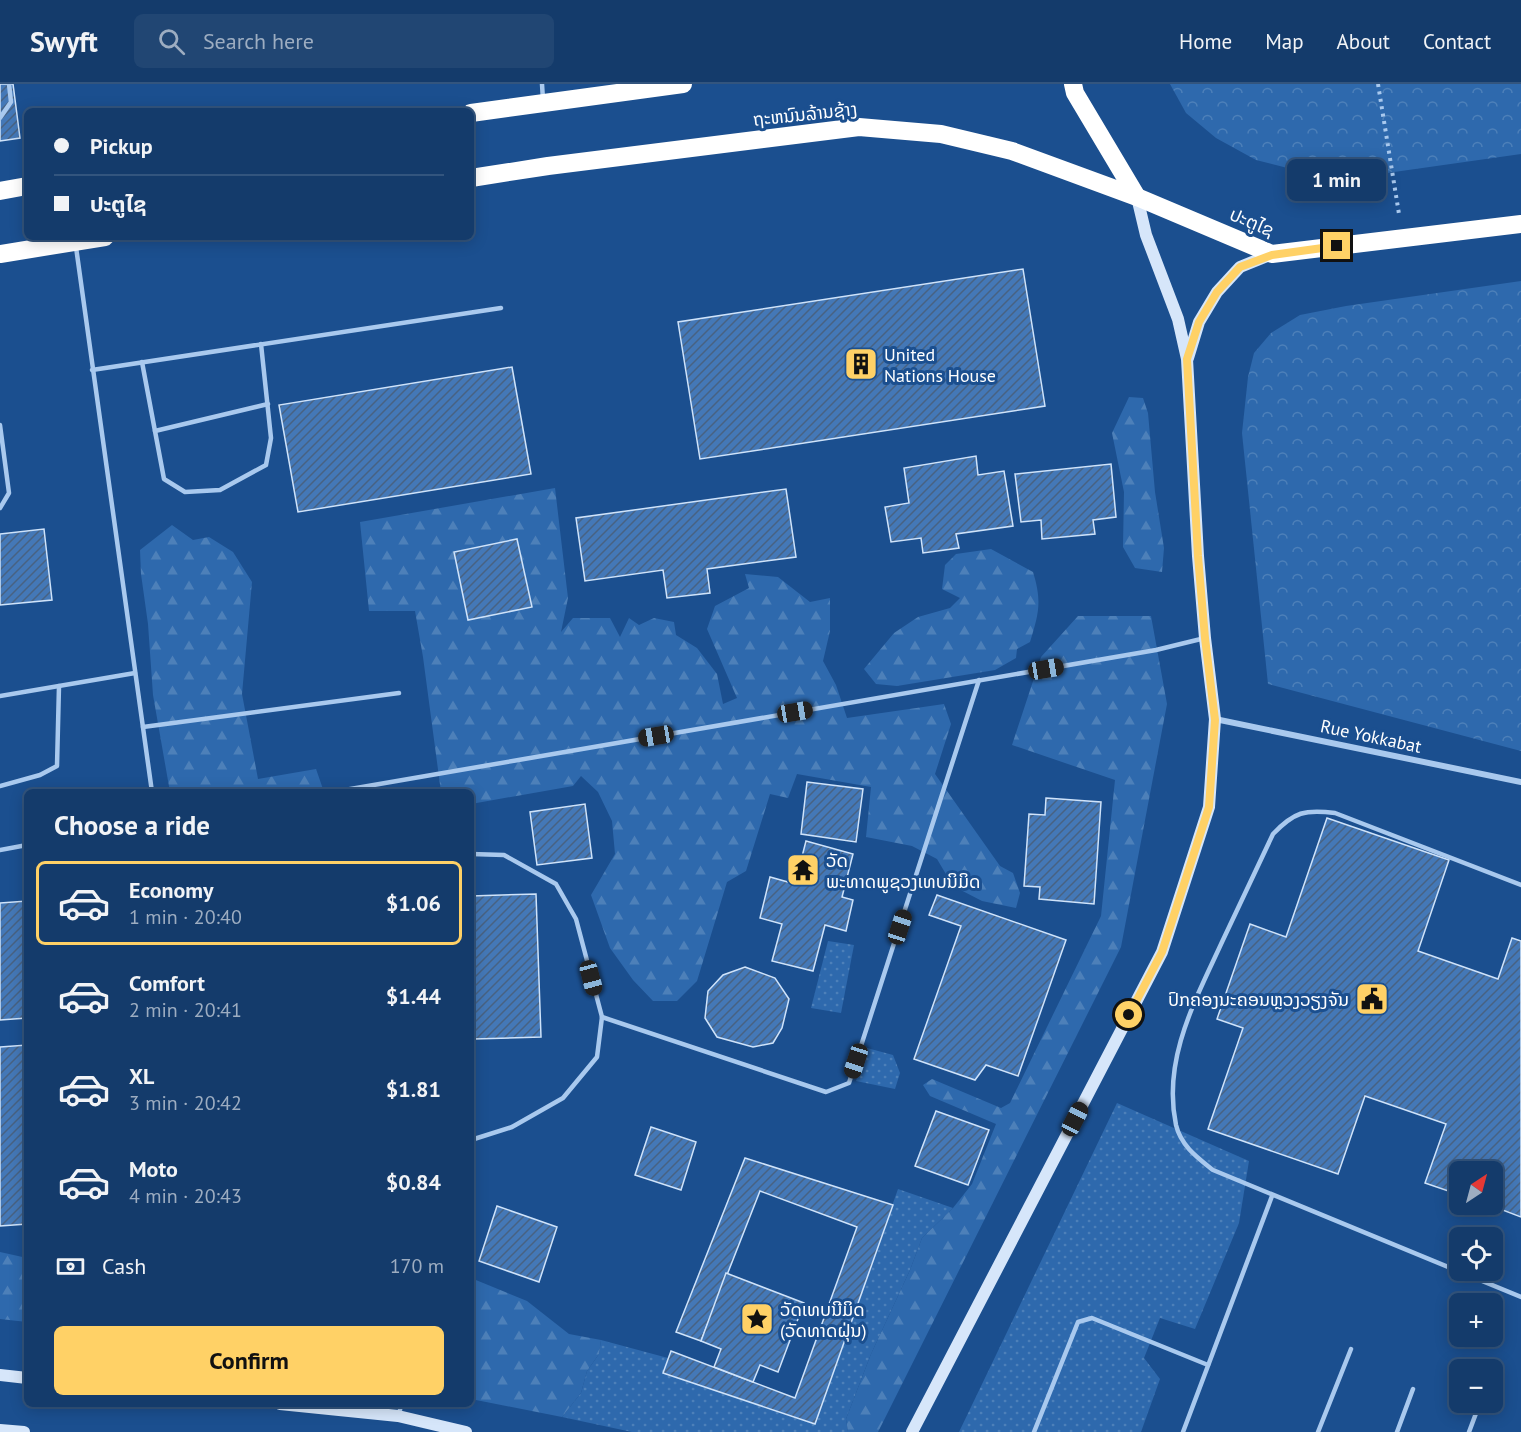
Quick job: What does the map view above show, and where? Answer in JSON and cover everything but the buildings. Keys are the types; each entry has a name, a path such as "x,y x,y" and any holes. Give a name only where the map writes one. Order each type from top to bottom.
{"highway":[{"path":"474,112 542,93 682,84"},
{"path":"1073,84 1075,93 1137,197"},
{"name":"ຖະຫນົນລ້ານຊ້າງ","path":"474,178 548,166 859,128 941,134 1012,151 1137,197"},
{"path":"0,191 24,187"},
{"name":"ປະຕູໄຊ","path":"1137,197 1272,255 1521,224"},
{"path":"0,254 87,240"}],"street":[{"path":"912,1432 1162,952 1209,807 1215,720 1198,556 1187,359 1178,319 1146,235 1137,197"},
{"path":"1187,359 1199,322 1217,292 1240,267 1272,255"},
{"name":"Rue Yokkabat","path":"1215,720 1521,782"},
{"path":"0,1375 24,1378"},
{"path":"340,1407 400,1410 466,1432"},
{"path":"0,1430 24,1432"}],"lane":[{"path":"0,118 11,102 9,84"},
{"path":"75,242 152,789"},
{"path":"92,370 501,308"},
{"path":"142,362 164,479 185,492 220,490 266,465 271,438 261,344"},
{"path":"155,432 268,404"},
{"path":"0,425 9,493 0,508"},
{"path":"350,789 1156,650 1205,638"},
{"path":"0,696 135,673"},
{"path":"602,1017 826,1092 849,1083 979,680"},
{"path":"0,786 40,775 57,766 59,686"},
{"path":"143,728 399,693"},
{"path":"1521,885 1335,813 1316,811 1288,818 1273,834 1186,1019 1174,1073 1177,1127 1190,1152 1213,1170 1521,1297"},
{"path":"0,850 24,846"},
{"path":"474,854 504,855 556,884 576,919 602,1017 597,1057 563,1098 512,1127 474,1139"},
{"path":"1183,1432 1272,1196"},
{"path":"1034,1432 1078,1322 1092,1318 1208,1365"},
{"path":"1318,1432 1351,1349"},
{"path":"1397,1432 1413,1389"},
{"path":"1469,1432 1476,1413"}],"path":[{"path":"1378,84 1403,238"}],"green space":[{"path":"1170,84 1521,84 1521,154 1380,174 1335,177 1299,171 1256,160 1216,138 1186,113"},
{"path":"1521,281 1521,751 1268,684 1242,433 1248,377 1254,353 1271,333 1300,315 1346,306"},
{"path":"1129,397 1143,398 1148,413 1155,492 1164,548 1162,572 1135,568 1123,547 1124,492 1112,433"},
{"path":"555,488 568,598 561,632 573,618 610,618 620,637 629,618 639,625 654,618 674,622 676,635 697,648 717,674 723,704 737,698 707,629 715,606 749,588 745,574 778,577 810,602 830,598 830,631 823,661 836,685 847,718 944,704 951,724 935,774 1000,866 1013,873 1020,893 1016,908 982,901 953,886 937,859 912,846 866,837 871,787 797,774 788,798 770,794 746,871 727,882 697,981 677,1001 653,1001 633,980 610,948 591,895 615,854 612,821 598,792 581,776 573,786 474,803 474,789 441,789 415,611 369,611 360,522"},
{"path":"172,525 193,540 209,537 233,552 252,582 242,694 258,779 316,769 323,789 169,789 153,695 140,550"},
{"path":"991,549 1033,572 1038,591 1038,607 1030,642 1017,649 1016,658 995,670 897,686 876,684 864,669 894,633 918,617 950,608 960,598 942,589 945,565 956,554"},
{"path":"1078,616 1151,616 1167,704 1121,947 878,1432 848,1432 846,1419 871,1354 910,1270 922,1238 953,1208 972,1184 996,1124 930,1096 923,1085 932,1079 1001,1108 1010,1103 1101,916 1115,780 1012,745 1041,657"},
{"path":"828,941 854,945 841,1013 811,1008"},
{"path":"867,1048 893,1055 900,1073 895,1089 856,1081"},
{"path":"1117,1103 1249,1161 1239,1223 1195,1329 1160,1318 1144,1358 1160,1379 1141,1432 959,1432"},
{"path":"898,1189 953,1208 922,1238 910,1270 871,1354 846,1419 848,1432 632,1432 562,1417 581,1393 587,1371 599,1354 601,1340 668,1358 663,1373 815,1423"},
{"path":"0,1252 24,1257 24,1322 0,1319"},
{"path":"474,1279 527,1301 569,1334 601,1340 599,1354 587,1371 581,1393 562,1417 474,1400"}],"place":[{"name":"United Nations House","path":"861,364"},
{"name":"ວັດ ພະທາດພູຊວງເທບນິມິດ","path":"803,870"},
{"name":"ປົກຄອງນະຄອນຫຼວງວຽງຈັນ","path":"1372,999"},
{"name":"ວັດເທບນີມິດ (ວັດທາດຝຸ່ນ)","path":"757,1319"}],"route":[{"path":"1129,1015 1162,952 1209,807 1215,720 1198,556 1187,359 1199,322 1217,292 1240,267 1272,255 1337,246"}]}
